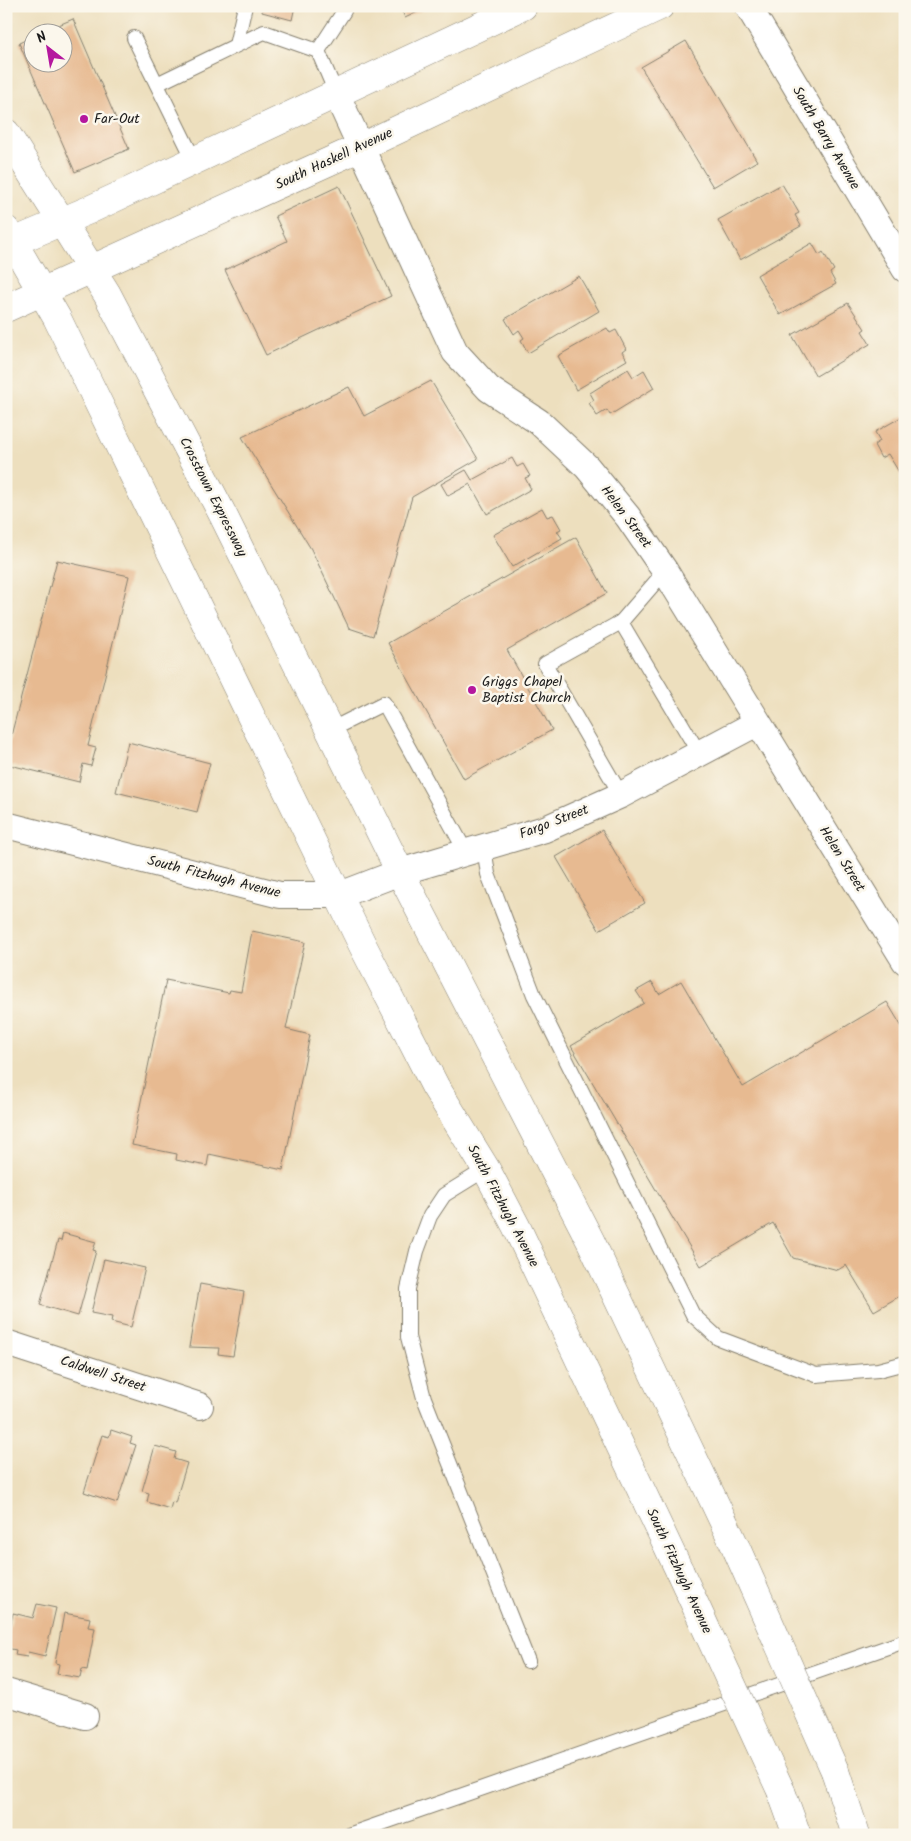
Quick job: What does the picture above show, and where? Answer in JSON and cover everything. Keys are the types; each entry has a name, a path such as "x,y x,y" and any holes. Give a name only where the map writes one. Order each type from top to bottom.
{"main road":[{"path":"340,895 44,291 9,239 89,210 523,6"},
{"name":"South Haskell Avenue","path":"6,308 361,147 660,6"},
{"name":"Crosstown Expressway","path":"6,133 93,270 222,514 400,872"},
{"path":"400,872 591,1242 736,1550 835,1771 856,1835"},
{"name":"South Fitzhugh Avenue","path":"340,895 435,1086 486,1168 516,1226 680,1572 781,1792 797,1835"}],"street":[{"name":"South Barry Avenue","path":"748,6 905,269"},
{"name":"Helen Street","path":"336,93 455,352 489,389 538,422 587,466 628,517 665,571 905,961"},
{"name":"Fargo Street","path":"340,895 400,872 545,829 621,795 757,723"},
{"name":"South Fitzhugh Avenue","path":"6,825 280,895 340,895"},
{"name":"Caldwell Street","path":"6,1343 200,1406"},
{"path":"6,1692 85,1716"}],"lane":[{"path":"236,45 245,6"},
{"path":"318,50 344,11"},
{"path":"157,84 264,32 318,50 336,93"},
{"path":"134,38 194,160"},
{"path":"621,795 545,664 620,622 665,571"},
{"path":"620,622 699,753"},
{"path":"330,730 384,703 475,849 488,874 534,995 693,1314 718,1338 816,1375 878,1370 905,1363"},
{"path":"486,1168 444,1195 430,1216 417,1250 408,1289 408,1337 424,1398 528,1661"},
{"path":"348,1835 905,1640"}],"building":[{"path":"263,6 295,6 292,20 262,12"},
{"path":"400,6 430,6 405,18"},
{"name":"Far-Out","path":"73,19 129,149 75,172 32,72 72,72 72,22 66,22"},
{"path":"686,41 757,161 713,187 641,67"},
{"path":"782,184 799,213 795,215 801,226 740,260 718,220"},
{"path":"339,186 391,296 266,355 225,270 287,241 275,216"},
{"path":"812,243 819,255 823,252 834,270 830,273 836,284 780,315 757,275"},
{"path":"579,276 599,311 528,353 521,340 524,338 519,330 514,334 505,319"},
{"path":"848,303 865,329 862,331 870,344 816,376 792,335"},
{"path":"607,328 610,333 616,330 626,349 622,352 627,360 576,390 558,356"},
{"path":"628,369 633,377 644,370 654,388 610,415 607,410 597,416 589,403 594,400 590,393"},
{"path":"431,381 478,459 412,497 373,636 349,628 311,549 242,437 349,387 364,416"},
{"path":"905,415 905,482 888,454 881,458 874,445 880,441 875,432"},
{"path":"512,458 517,467 523,464 530,476 525,478 531,489 487,514 470,484 448,496 441,484 466,470 472,480"},
{"path":"542,508 547,517 553,515 561,529 557,531 562,538 512,567 493,535"},
{"name":"Griggs Chapel Baptist Church","path":"576,537 607,593 507,650 552,730 464,779 388,643"},
{"path":"57,560 129,576 88,746 96,748 91,766 83,764 79,782 6,764 6,755"},
{"path":"128,742 210,763 197,812 116,792"},
{"path":"602,830 645,903 599,930 556,857"},
{"path":"252,931 305,942 286,1029 310,1035 283,1170 209,1154 207,1166 176,1160 177,1154 132,1145 166,980 229,993 230,990 241,992"},
{"path":"681,981 743,1087 887,1002 905,1032 905,1293 874,1311 846,1265 838,1270 793,1258 773,1223 701,1266 571,1046 644,1003 636,991 652,982 659,994"},
{"path":"63,1233 96,1242 93,1250 96,1251 78,1316 40,1305 58,1240 61,1241"},
{"path":"104,1259 145,1268 131,1327 111,1322 112,1317 91,1313"},
{"path":"200,1284 244,1292 233,1356 218,1354 219,1348 189,1347"},
{"path":"111,1430 132,1437 130,1443 136,1445 117,1503 84,1492 102,1435 109,1437"},
{"path":"155,1446 176,1452 174,1459 187,1463 175,1503 172,1502 170,1509 147,1502 149,1493 142,1491"},
{"path":"37,1604 56,1608 45,1656 28,1652 27,1657 15,1655 16,1650 6,1648 13,1613 33,1618"},
{"path":"64,1613 90,1618 88,1627 95,1628 87,1670 82,1669 80,1678 57,1674 59,1664 55,1663"}],"place":[{"name":"Far-Out","path":"84,119"},
{"name":"Griggs Chapel Baptist Church","path":"472,690"}]}
